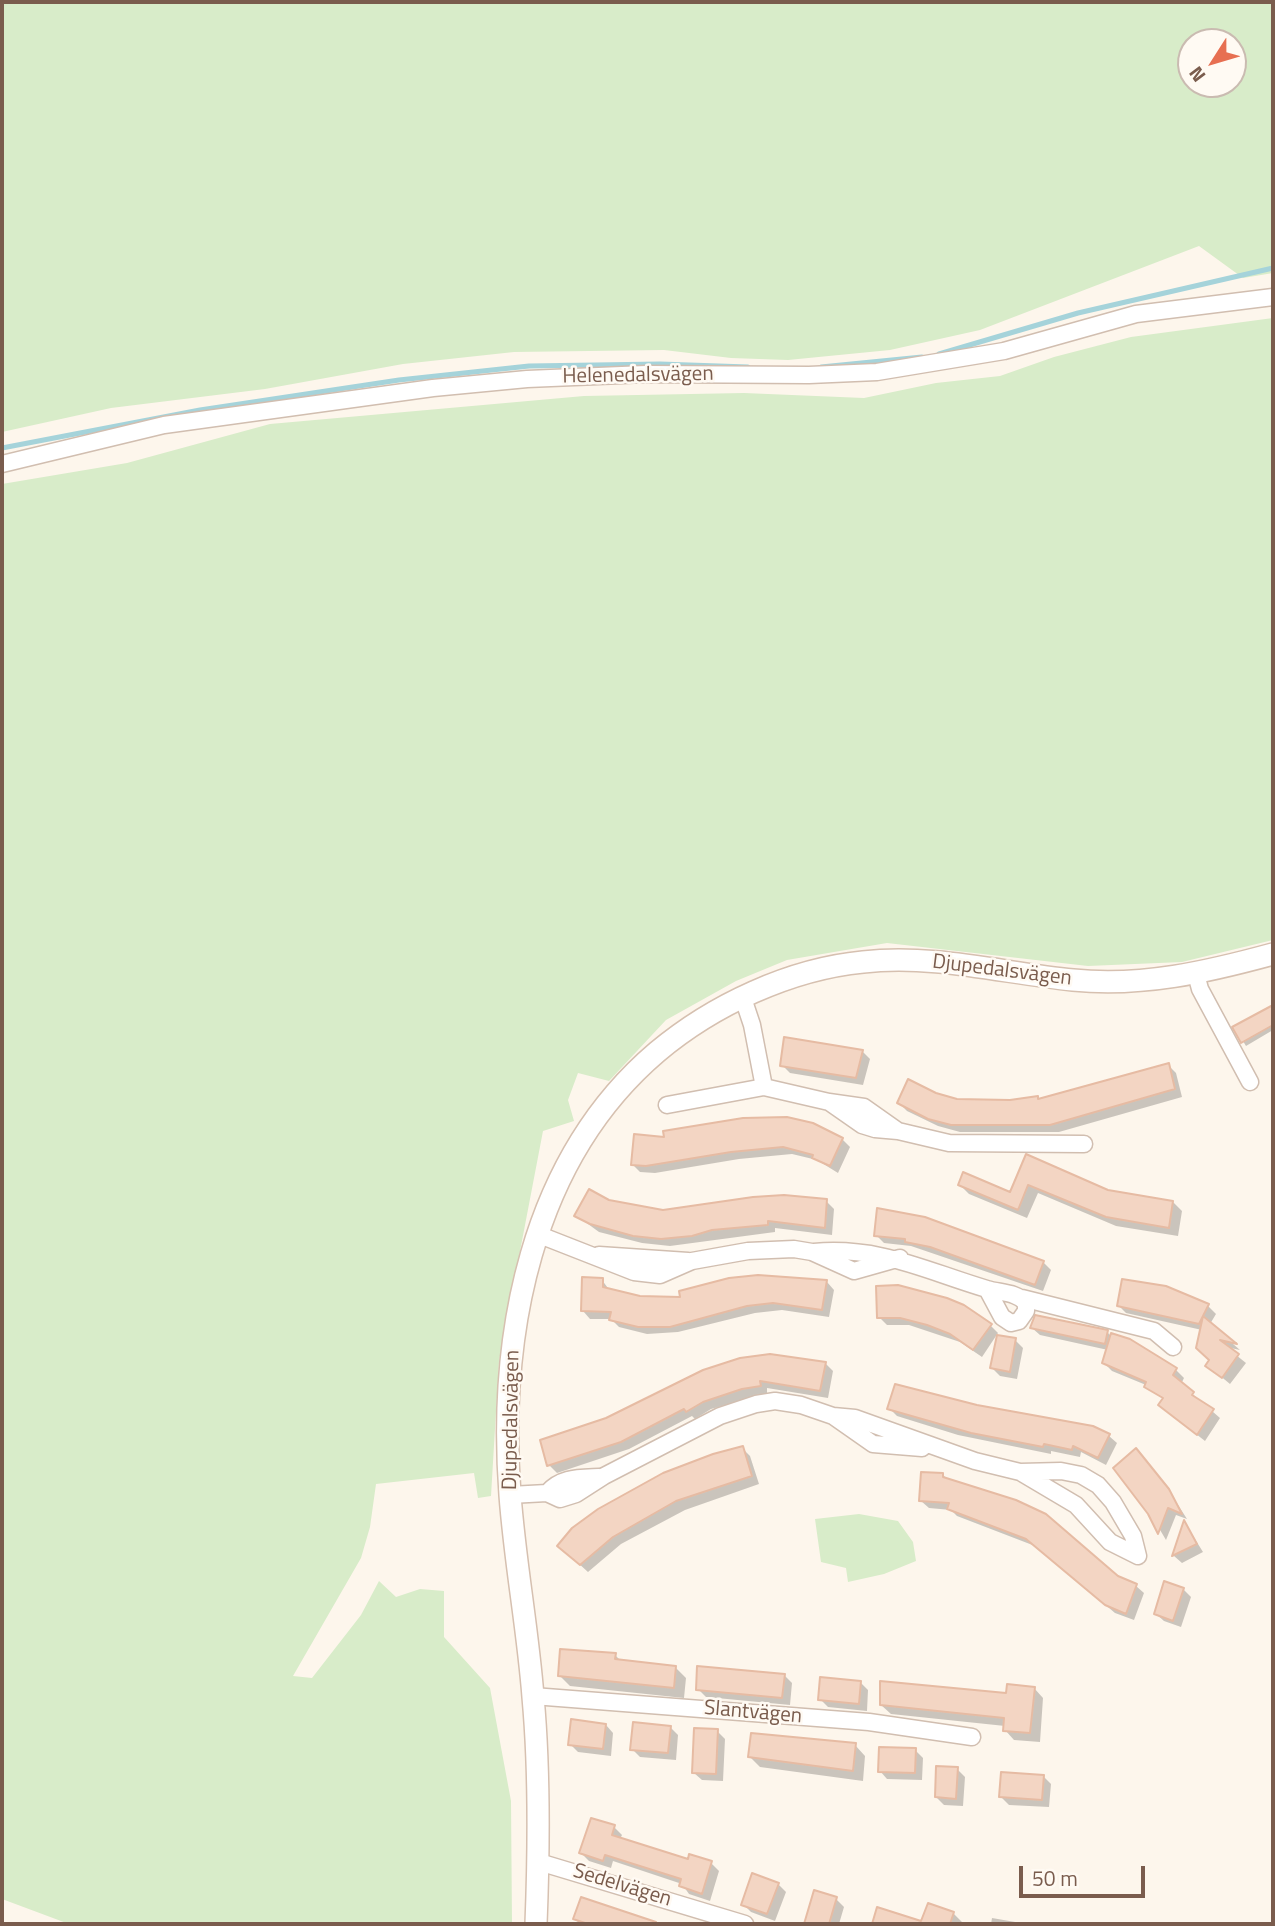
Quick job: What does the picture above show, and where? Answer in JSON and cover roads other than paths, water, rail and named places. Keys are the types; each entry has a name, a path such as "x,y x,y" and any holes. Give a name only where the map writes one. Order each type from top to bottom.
{"street":[{"name":"Helenedalsvägen","path":"2,464 163,425 447,387 527,379 646,374 809,376 877,372 1004,351 1136,314 1273,297"},
{"name":"Djupedalsvägen","path":"536,1924 539,1863 533,1696 510,1495 507,1432 510,1366 516,1323 537,1234 574,1150 609,1100 668,1043 720,1009 743,998 826,969 863,962 939,960 1077,981 1167,979 1273,954"},
{"path":"1196,974 1200,989 1250,1082"},
{"path":"743,998 752,1025 764,1087"},
{"path":"667,1105 764,1087 864,1107 898,1131 961,1144 1084,1144"},
{"path":"537,1234 597,1255 692,1261 748,1251 794,1249 812,1252 845,1249 900,1258 987,1289 1154,1331 1173,1347"},
{"path":"987,1289 1002,1317 1011,1323 1019,1321 1026,1311 1027,1304 1022,1298"},
{"path":"510,1495 547,1493 555,1484 574,1478 604,1476 720,1416 755,1404 775,1401 801,1405 832,1416 855,1418 939,1449 1020,1472 1076,1505 1110,1542 1138,1556 1133,1536 1113,1502 1090,1480 1060,1471 1020,1472"},
{"path":"1076,1505 1085,1498 1090,1480"},
{"name":"Slantvägen","path":"533,1696 869,1722 972,1737"},
{"name":"Sedelvägen","path":"539,1863 745,1924"}],"waterway":[{"path":"939,354 1078,313 1273,268"},
{"path":"821,367 922,357"},
{"path":"2,448 200,410 399,380 529,366 660,364 748,367"}]}
